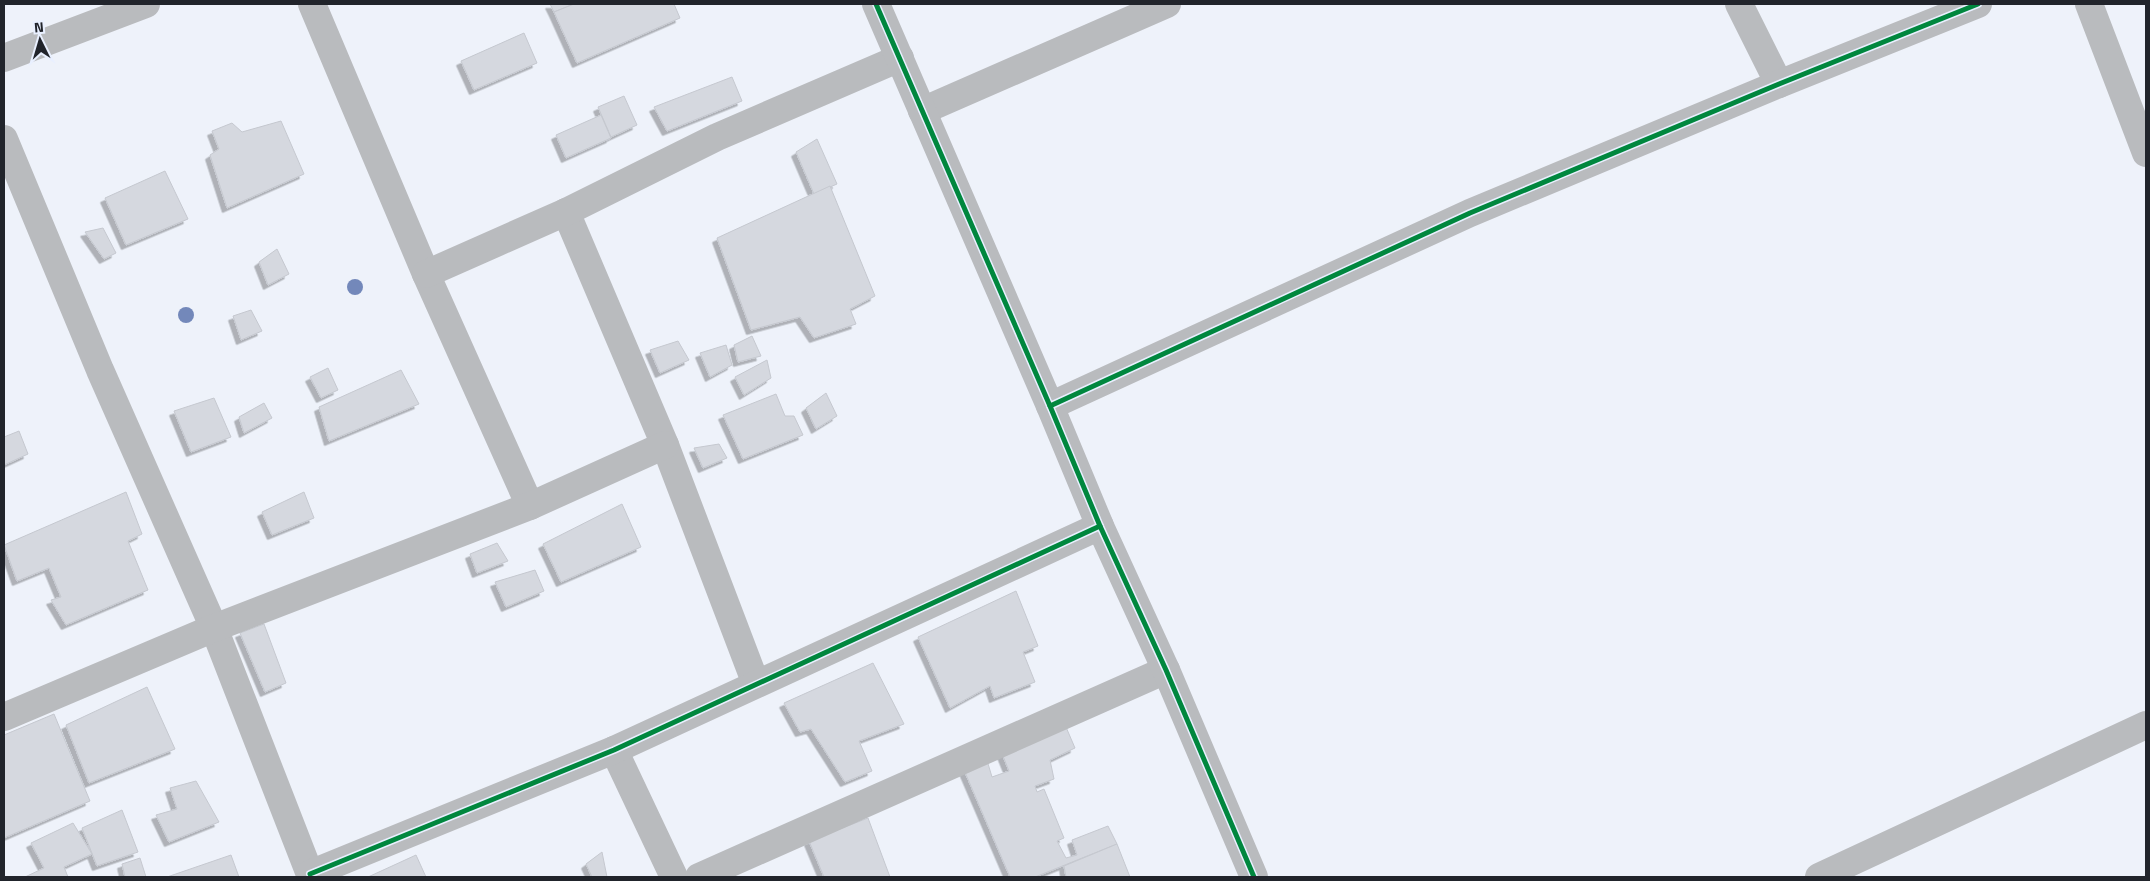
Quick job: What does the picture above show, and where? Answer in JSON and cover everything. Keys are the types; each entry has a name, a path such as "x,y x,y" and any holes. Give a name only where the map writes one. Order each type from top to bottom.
{"street":[{"path":"4,58 146,4"},
{"path":"312,4 426,274 530,506"},
{"path":"876,4 1100,526 1166,670 1254,877"},
{"path":"922,111 1167,4"},
{"path":"1739,4 1779,84"},
{"path":"1050,406 1470,212 1978,4"},
{"path":"2090,4 2146,153"},
{"path":"426,274 566,212 717,137 900,58"},
{"path":"4,139 100,370 214,628 310,876 614,750 1100,526"},
{"path":"566,212 665,445 756,684"},
{"path":"4,717 214,628 530,506 665,445"},
{"path":"699,877 1166,670"},
{"path":"1819,877 2146,725"},
{"path":"614,750 674,877"}],"building":[{"path":"550,4 574,4 554,12"},
{"path":"574,4 674,4 680,18 577,63 554,12"},
{"path":"524,33 537,63 474,90 461,61"},
{"path":"732,77 742,101 667,131 654,107"},
{"path":"624,96 637,125 611,137 598,107"},
{"path":"601,115 611,138 566,158 556,135"},
{"path":"281,121 304,174 227,208 210,155 219,149 212,131 232,123 242,132"},
{"path":"817,139 837,184 814,194 796,152"},
{"path":"165,171 188,219 126,245 105,198"},
{"path":"830,186 875,296 850,309 856,324 814,338 800,317 751,330 717,238"},
{"path":"103,228 116,253 104,259 85,232"},
{"path":"277,249 289,274 268,285 259,262"},
{"path":"251,310 262,331 241,340 233,316"},
{"path":"752,336 761,356 738,362 734,345"},
{"path":"678,341 689,360 660,373 650,350"},
{"path":"726,345 732,365 710,377 700,353"},
{"path":"767,360 771,378 744,395 735,377"},
{"path":"328,368 338,390 321,398 310,377"},
{"path":"401,370 419,404 329,441 319,407"},
{"path":"826,393 837,416 816,429 806,408"},
{"path":"776,394 785,416 794,416 803,435 743,459 723,415"},
{"path":"214,398 231,437 191,452 174,411"},
{"path":"264,403 272,418 244,433 239,417"},
{"path":"19,431 28,454 4,465 4,437"},
{"path":"719,444 727,458 703,468 694,448"},
{"path":"126,492 142,534 128,541 148,590 66,625 51,600 61,597 49,568 17,581 4,545"},
{"path":"304,492 314,518 272,535 262,512"},
{"path":"622,504 641,547 561,582 543,544"},
{"path":"497,543 508,561 477,573 470,554"},
{"path":"535,570 544,591 506,607 495,582"},
{"path":"1016,591 1038,646 1023,652 1035,682 994,698 990,686 950,708 918,637"},
{"path":"264,624 286,683 265,692 240,633"},
{"path":"873,663 904,724 859,741 872,771 845,782 811,729 800,732 784,703"},
{"path":"147,687 175,749 89,783 66,725"},
{"path":"54,714 90,801 4,838 4,735"},
{"path":"1063,720 1075,748 1050,760 1054,779 1035,786 1037,792 1044,789 1064,838 1057,841 1066,858 1077,855 1072,840 1108,826 1117,844 1035,877 1010,877 961,763 986,757 992,777 1009,771 1001,751"},
{"path":"196,781 219,822 169,842 156,815 177,809 170,788"},
{"path":"122,810 138,852 97,866 82,828"},
{"path":"868,818 890,877 824,877 809,841"},
{"path":"73,823 92,854 64,867 68,877 25,877 44,868 31,843"},
{"path":"1117,844 1130,877 1066,877 1064,866"},
{"path":"602,852 607,877 592,877 586,864"},
{"path":"231,855 239,877 167,877"},
{"path":"416,855 426,877 368,877"},
{"path":"140,858 146,877 125,877 122,864"}],"cycle path":[{"path":"876,4 1100,526 1166,670 1254,877"},
{"path":"1050,406 1470,213 1779,84 1978,4"},
{"path":"310,874 614,750 1100,526"}]}
